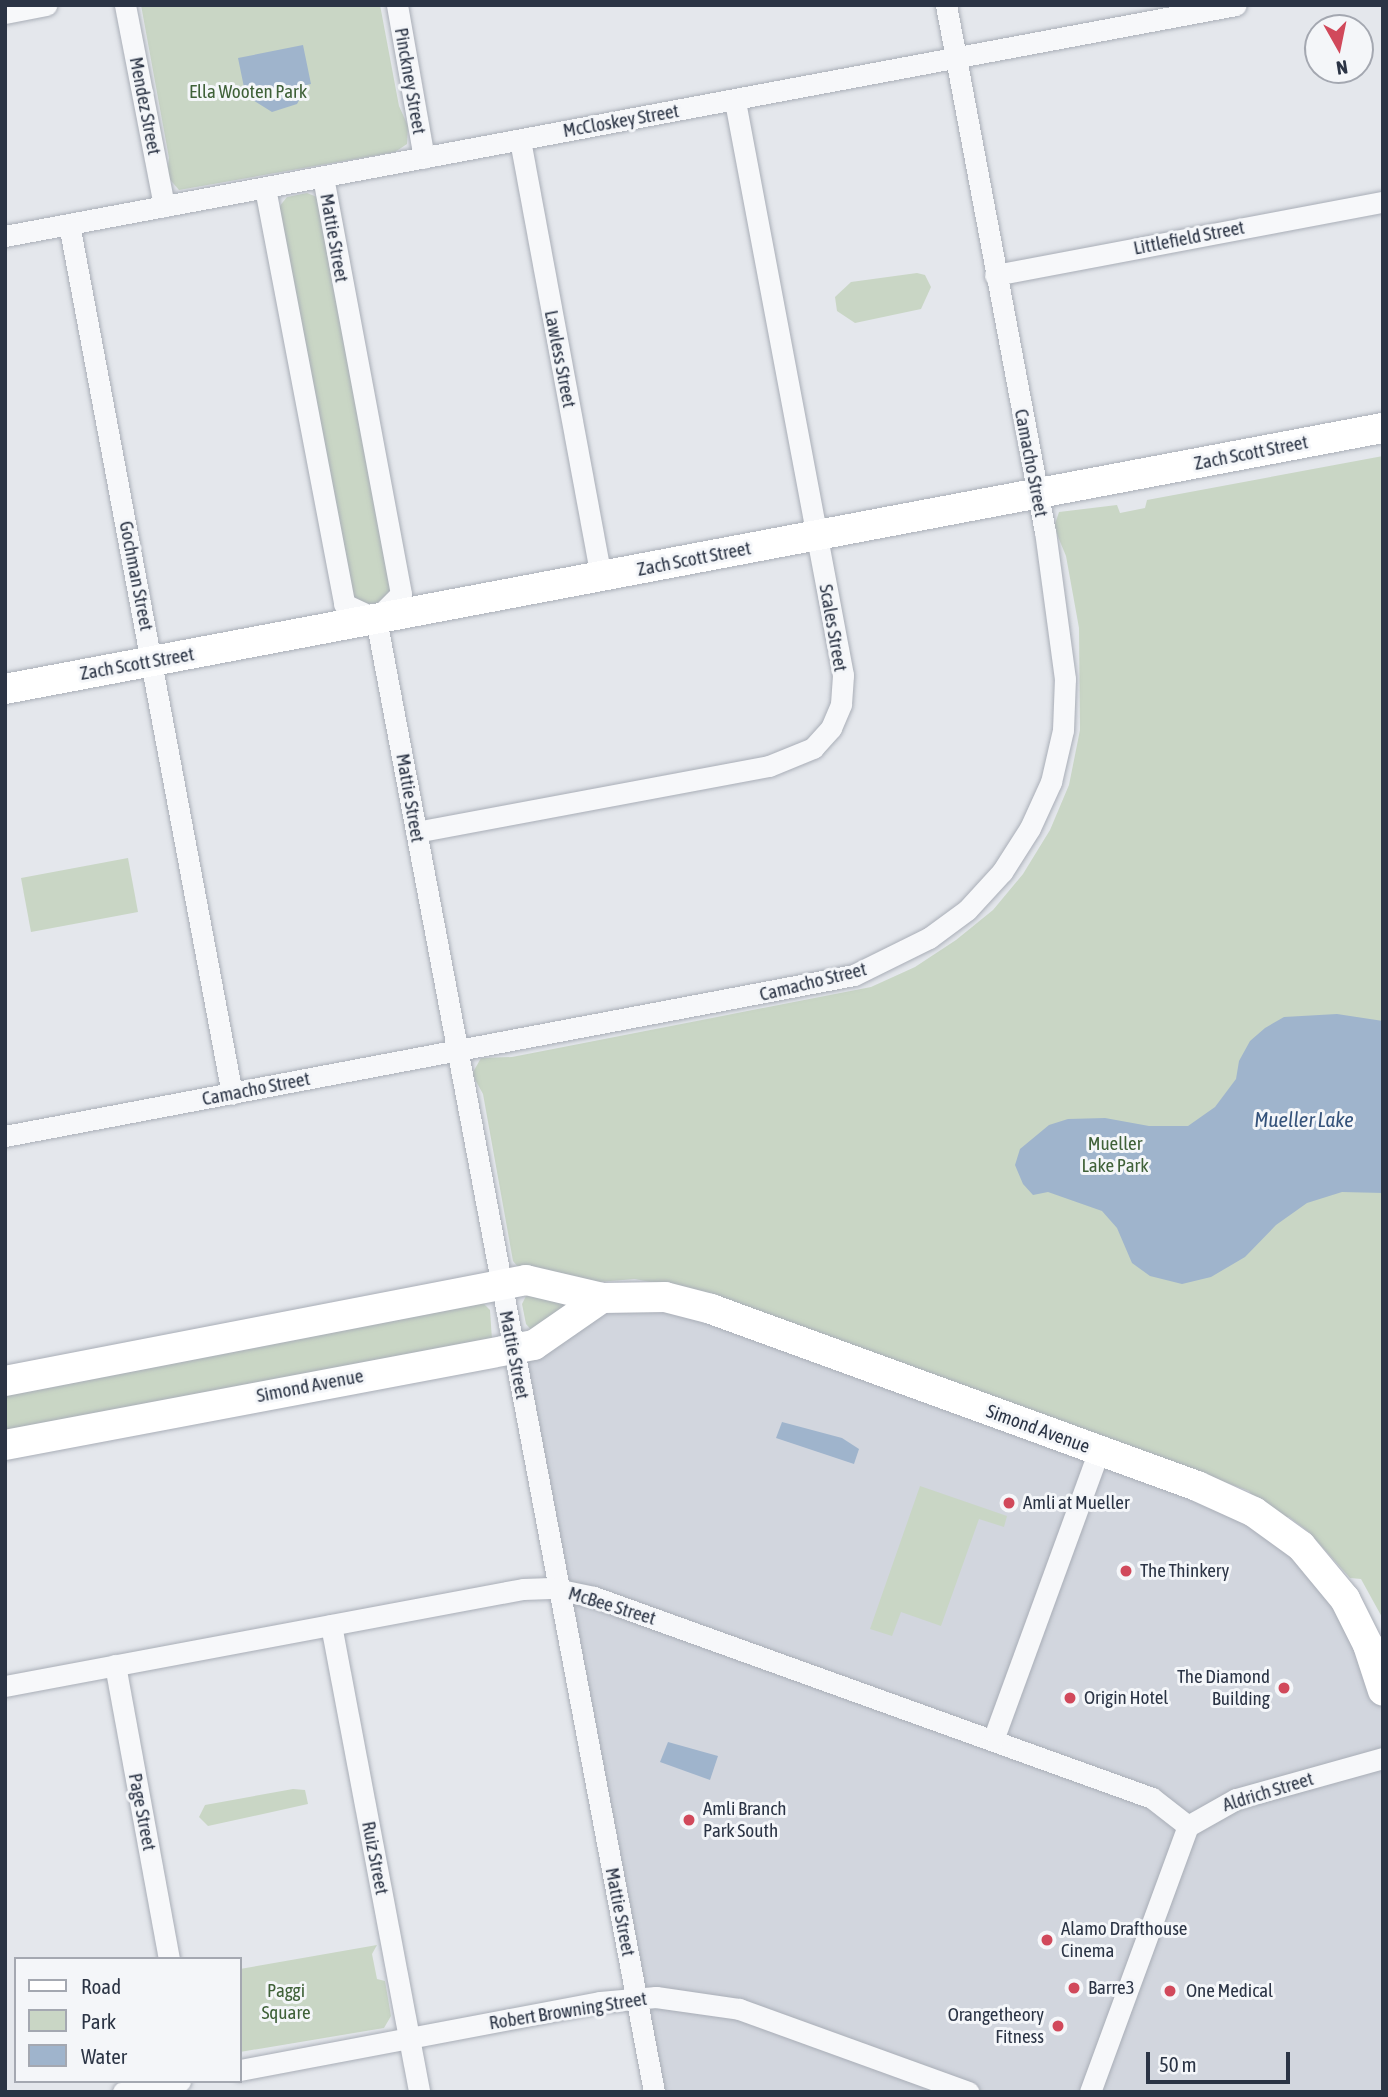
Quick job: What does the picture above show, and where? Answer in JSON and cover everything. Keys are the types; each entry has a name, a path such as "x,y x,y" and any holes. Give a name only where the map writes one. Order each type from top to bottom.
{"street":[{"path":"5,13 46,5"},
{"name":"Mendez Street","path":"125,5 164,206"},
{"name":"Pinckney Street","path":"397,5 424,158"},
{"name":"Camacho Street","path":"6,1129 232,1094 854,975 889,961 967,910 1002,872 1030,828 1052,782 1063,730 1061,630 946,5"},
{"name":"McCloskey Street","path":"5,236 1236,5"},
{"name":"Scales Street","path":"416,832 769,766 813,748 831,727 841,704 842,675 735,101"},
{"name":"Lawless Street","path":"520,140 601,577"},
{"name":"Mattie Street","path":"323,177 401,594 376,619 653,2092"},
{"path":"265,188 344,604 376,619"},
{"name":"Littlefield Street","path":"995,275 1383,202"},
{"name":"Gochman Street","path":"69,224 232,1094"},
{"name":"Zach Scott Street","path":"5,689 1037,496 1383,428"},
{"name":"Simond Avenue","path":"5,1381 533,1281 602,1298 665,1297 710,1309 1197,1486 1254,1512 1301,1546 1358,1620 1383,1691"},
{"name":"Simond Avenue","path":"5,1445 513,1349 544,1341 602,1298"},
{"path":"993,1740 1099,1451"},
{"name":"McBee Street","path":"5,1686 523,1590 559,1589 594,1597 1152,1798 1188,1826"},
{"name":"Ruiz Street","path":"331,1625 419,2092"},
{"name":"Page Street","path":"115,1665 169,1957"},
{"name":"Aldrich Street","path":"1188,1826 1236,1799 1383,1758"},
{"path":"1090,2092 1188,1826"},
{"name":"Robert Browning Street","path":"242,2070 636,1997 698,2000 739,2009 968,2092"},
{"path":"123,2092 170,2083"}],"shaded area":[{"path":"665,1297 897,1377 1301,1546 1383,1691 1383,2092 653,2092 513,1349 576,1316"}],"green space":[{"name":"Ella Wooten Park","path":"141,5 380,5 399,106 408,126 407,144 395,152 179,190 167,176 169,158"},
{"path":"307,193 317,197 392,587 384,602 363,605 353,598 279,207 287,197"},
{"path":"917,273 925,275 931,287 921,309 855,323 837,311 835,297 851,282"},
{"name":"Mueller Lake Park","path":"1383,456 1383,1619 1361,1579 1350,1578 1309,1532 1289,1517 1280,1518 1257,1504 1249,1491 711,1294 635,1279 586,1283 519,1268 513,1261 483,1094 472,1074 481,1058 512,1057 871,987 915,967 956,940 993,910 1023,874 1050,830 1069,785 1080,730 1079,628 1066,556 1054,527 1059,512 1117,505 1120,513 1145,508 1147,500"},
{"path":"128,858 138,912 31,932 21,878"},
{"path":"527,1294 572,1300 534,1333 526,1324 522,1304"},
{"path":"480,1300 490,1310 492,1340 5,1435 5,1389"},
{"path":"920,1486 1007,1516 1004,1527 979,1519 941,1626 901,1612 892,1636 870,1629"},
{"path":"293,1789 305,1790 308,1804 208,1826 199,1817 205,1805"},
{"name":"Paggi Square","path":"377,1945 372,1954 377,1979 385,1981 391,2016 384,2028 242,2052 242,1969"}],"water":[{"path":"303,45 311,84 285,90 306,88 297,104 272,112 251,99 272,92 246,97 238,58"},
{"name":"Mueller Lake","path":"1337,1014 1383,1021 1383,1193 1342,1192 1307,1203 1276,1225 1245,1257 1211,1277 1182,1284 1150,1276 1132,1263 1117,1228 1102,1211 1048,1192 1033,1195 1023,1184 1015,1165 1020,1149 1049,1125 1068,1119 1105,1118 1149,1126 1188,1126 1215,1107 1236,1079 1239,1061 1250,1041 1265,1028 1284,1017"},
{"path":"782,1422 842,1438 859,1449 854,1464 776,1438"},
{"path":"668,1742 718,1756 710,1780 660,1762"}],"place":[{"name":"Amli at Mueller","path":"1009,1503"},
{"name":"The Thinkery","path":"1126,1571"},
{"name":"The Diamond Building","path":"1284,1688"},
{"name":"Origin Hotel","path":"1070,1698"},
{"name":"Amli Branch Park South","path":"689,1820"},
{"name":"Alamo Drafthouse Cinema","path":"1047,1940"},
{"name":"Barre3","path":"1074,1988"},
{"name":"One Medical","path":"1170,1991"},
{"name":"Orangetheory Fitness","path":"1058,2026"}]}
